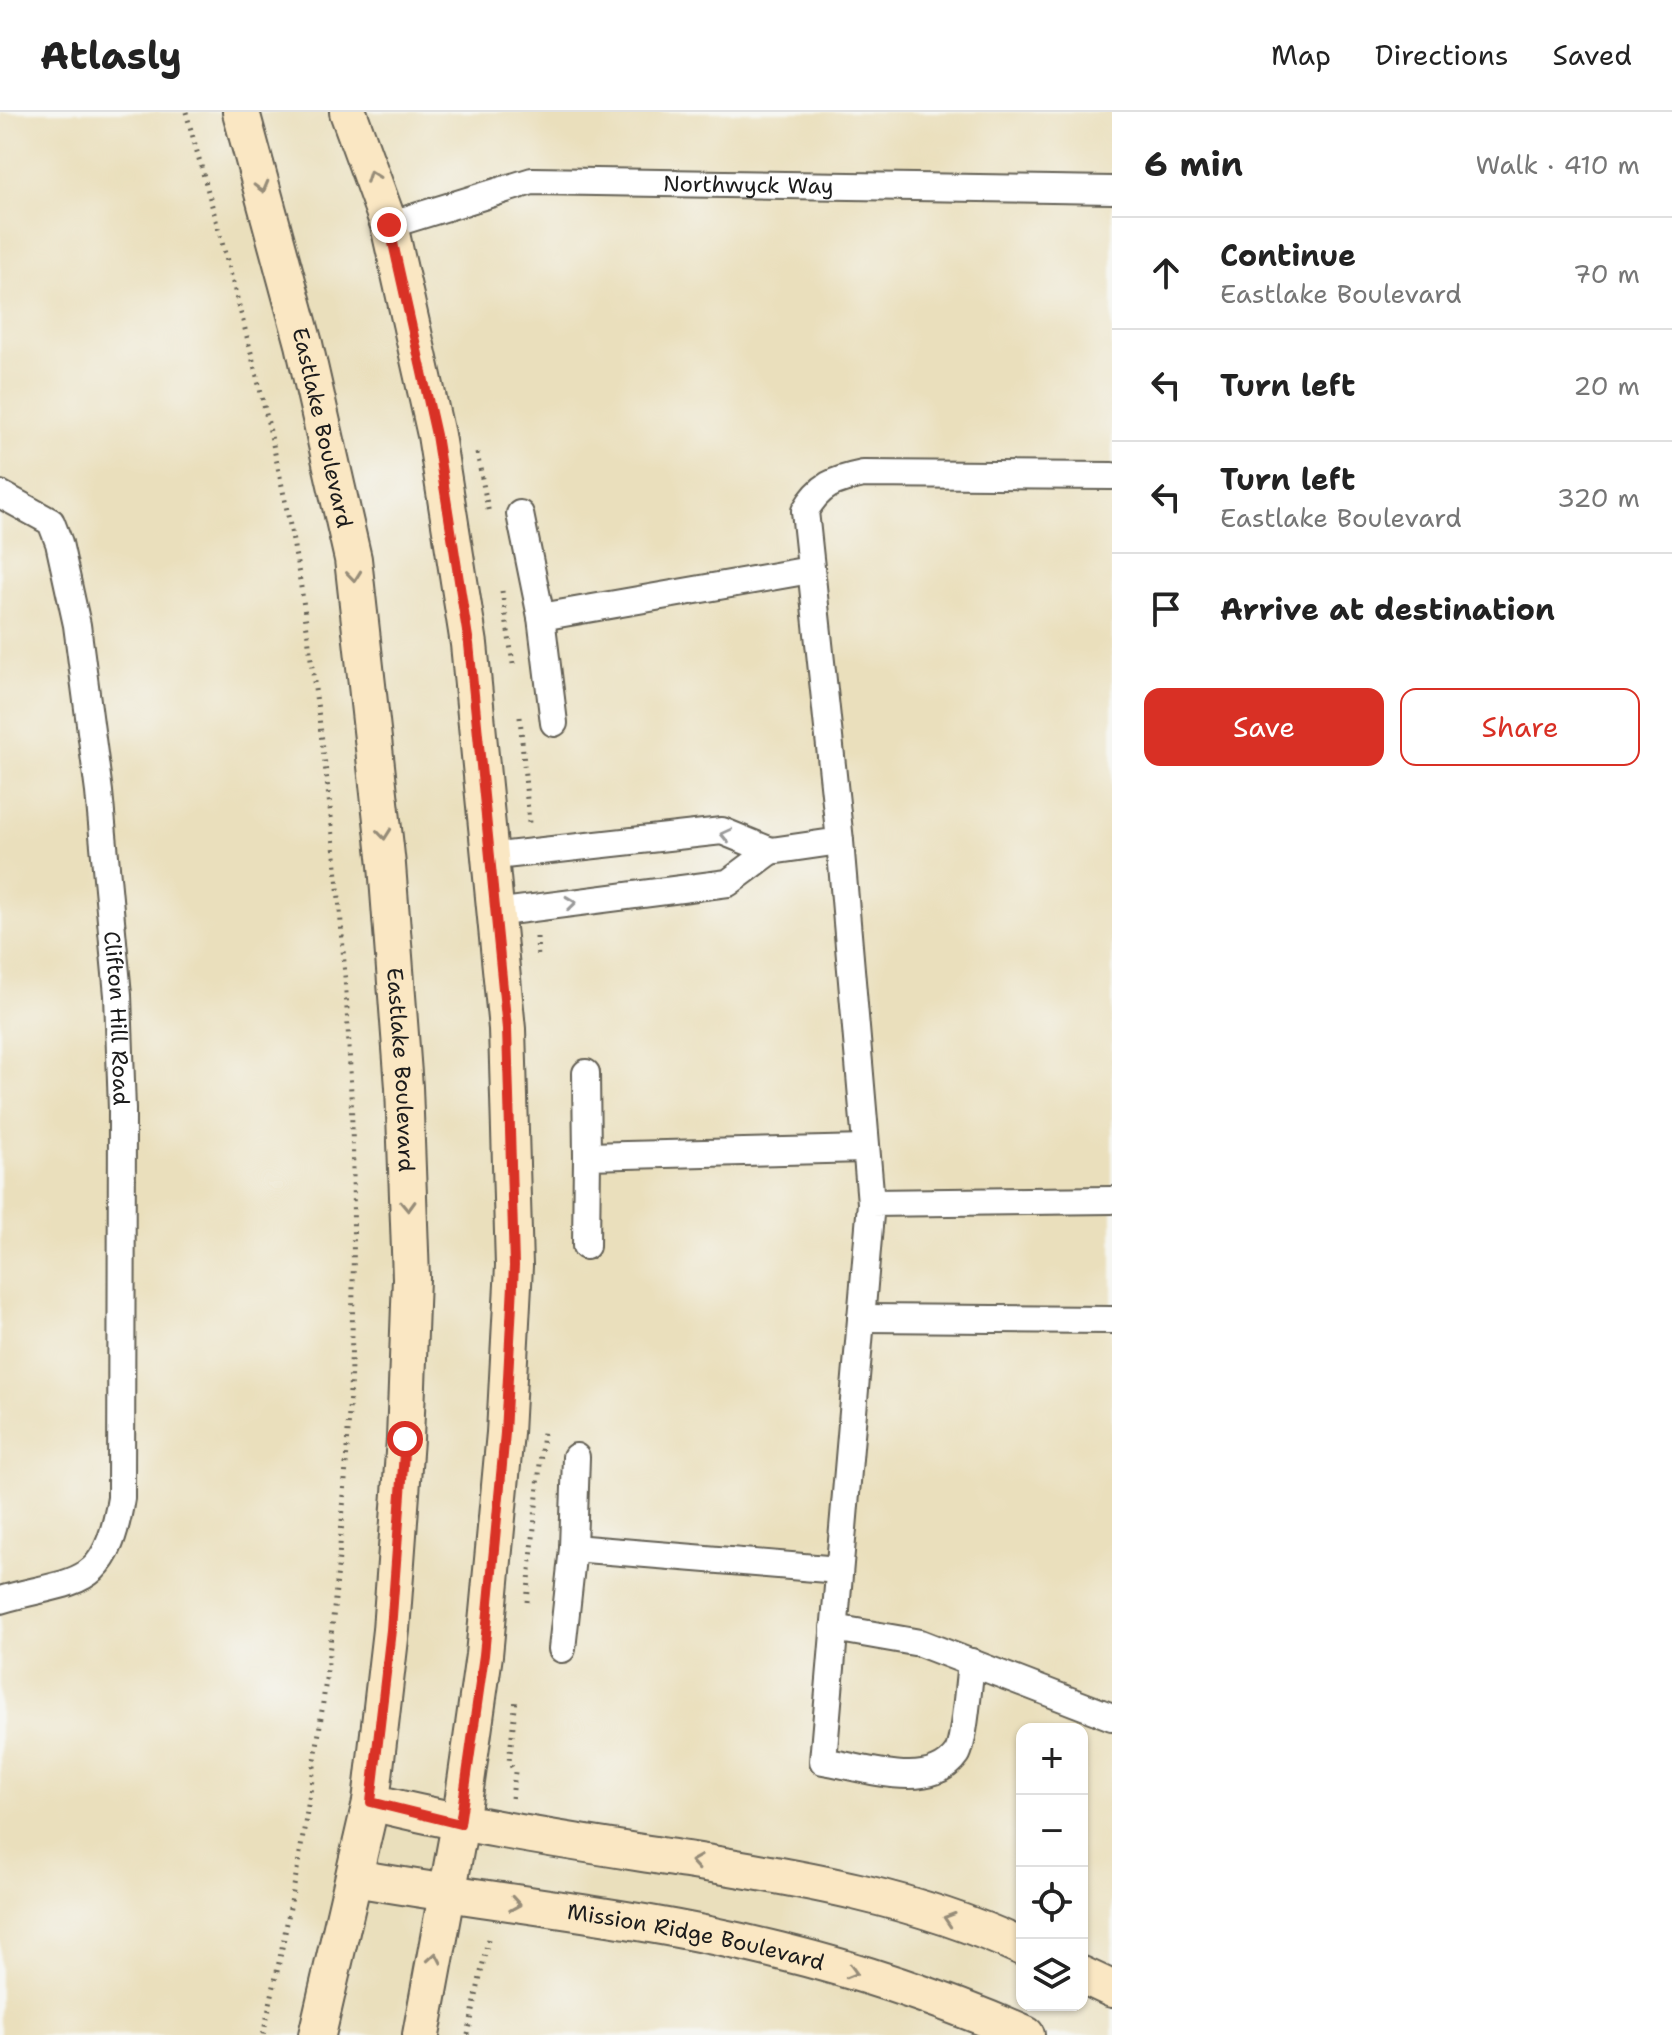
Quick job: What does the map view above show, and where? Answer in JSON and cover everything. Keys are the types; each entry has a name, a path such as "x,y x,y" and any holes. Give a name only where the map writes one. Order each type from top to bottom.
{"main road":[{"name":"Eastlake Boulevard","path":"241,112 304,344 353,559 387,865 399,1023 411,1278 406,1424 391,1630 371,1802 317,2035"},
{"path":"348,112 389,225 436,435 469,644 507,1029 514,1266 505,1433 484,1655 460,1824 421,2035"},
{"path":"371,1802 460,1824 832,1885 902,1904 1016,1945"},
{"name":"Mission Ridge Boulevard","path":"355,1878 635,1922 778,1951 951,2003 1026,2035"},
{"path":"1088,1978 1112,1989"}],"street":[{"name":"Northwyck Way","path":"389,225 532,181 1112,190"},
{"path":"971,1662 958,1752 938,1772 917,1776 823,1761 871,1203 840,841 805,511 816,492 835,479 863,474 1112,476"},
{"name":"Clifton Hill Road","path":"0,494 51,522 59,543 77,625 109,882 122,1110 121,1498 112,1538 93,1572 76,1582 0,1600"},
{"path":"520,514 541,617 554,723"},
{"path":"541,617 810,570"},
{"path":"488,857 722,831 771,851"},
{"path":"494,913 728,883 771,851 840,841"},
{"path":"586,1073 586,1246"},
{"path":"587,1156 866,1149"},
{"path":"871,1203 1112,1200"},
{"path":"861,1318 1112,1320"},
{"path":"562,1649 573,1548 576,1457"},
{"path":"573,1548 839,1570"},
{"path":"834,1628 920,1643 1112,1717"}],"path":[{"path":"186,112 262,391 297,562 327,779 344,944 355,1149 346,1506 298,1862 263,2035"},
{"path":"468,2035 486,1949"}],"route":[{"path":"389,225 436,435 469,644 482,804 507,1029 514,1266 505,1433 484,1655 460,1824 371,1802 391,1630 405,1439"}]}
